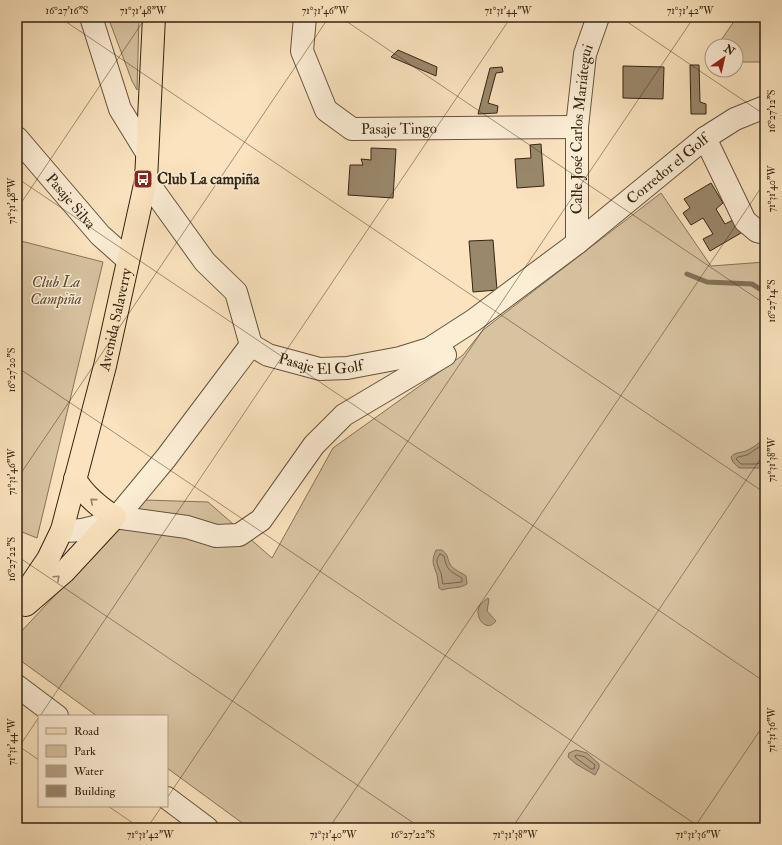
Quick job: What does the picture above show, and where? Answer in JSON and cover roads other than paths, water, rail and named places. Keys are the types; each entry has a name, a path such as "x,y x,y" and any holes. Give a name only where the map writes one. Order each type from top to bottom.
{"main road":[{"name":"Avenida Salaverry","path":"17,605 48,559 62,530 105,366 146,180 154,17"},
{"path":"17,612 64,572 115,517 87,496 75,479"}],"street":[{"path":"91,17 120,109 147,153"},
{"name":"Pasaje Tingo","path":"306,17 302,51 326,110 352,129 577,127"},
{"name":"Calle José Carlos Mariátegui","path":"577,243 577,127 585,54 598,17"},
{"name":"Corredor el Golf","path":"577,243 705,138 735,119 765,107"},
{"name":"Pasaje Silva","path":"17,138 100,235 128,260"},
{"path":"705,138 745,221 757,231 765,233"},
{"path":"62,530 71,531 86,529 115,517 130,503 251,346 236,292 204,262 146,180"},
{"name":"Pasaje El Golf","path":"251,346 268,355 320,369 347,368 400,358 429,349 474,320 577,243"},
{"path":"115,517 187,527 216,536 239,535 261,520 314,445 344,415 445,354"},
{"path":"17,686 56,715"},
{"path":"168,799 207,828"}],"water":[{"path":"765,438 765,465 759,468 739,468 733,462 731,457 733,455 749,450"},
{"path":"436,550 442,550 447,556 451,566 466,576 467,584 461,587 442,590 439,588 433,562 433,557"},
{"path":"488,598 487,611 496,621 488,626 485,625 479,618 478,609 480,605"},
{"path":"576,750 587,753 599,764 599,768 595,775 576,764 568,757 569,753"}],"waterway":[{"path":"687,274 707,282 752,284 765,292"}],"place":[{"name":"Club La campiña","path":"143,179"}],"park label":[{"name":"Club La Campiña","path":"56,290"}]}
